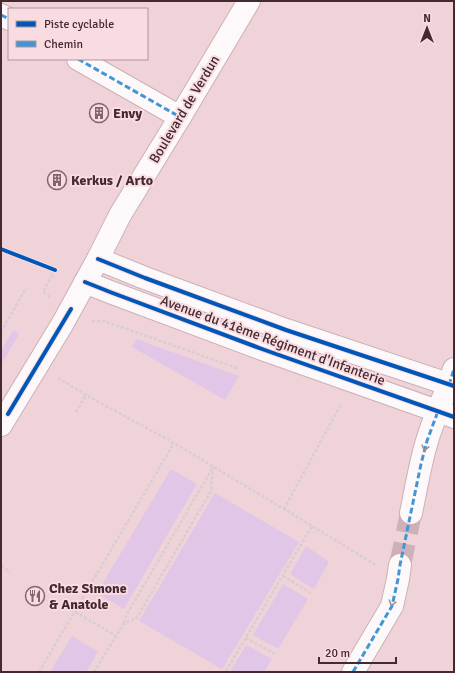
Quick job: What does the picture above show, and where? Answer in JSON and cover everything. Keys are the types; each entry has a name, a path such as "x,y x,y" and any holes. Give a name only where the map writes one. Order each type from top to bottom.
{"street":[{"name":"Boulevard de Verdun","path":"1,425 71,309 120,215 180,118 249,1"},
{"path":"80,60 180,118"},
{"name":"Avenue du 41ème Régiment d'Infanterie","path":"98,258 145,278 286,330 452,380"},
{"name":"Avenue du 41ème Régiment d'Infanterie","path":"85,282 262,349 446,414"},
{"path":"411,513 427,441 446,414 452,380"},
{"path":"353,672 392,606 399,572"}],"path":[{"path":"1,332 26,288"},
{"path":"71,309 91,321 104,321 237,368"},
{"path":"59,380 174,443 312,526 399,572"},
{"path":"76,412 86,395"},
{"path":"284,509 341,404 333,402"},
{"path":"39,672 174,443"},
{"path":"124,623 136,619 211,491 213,467"},
{"path":"94,672 124,623 127,614 213,467"},
{"path":"226,672 312,526"},
{"path":"1,566 10,572"},
{"path":"283,576 311,593"},
{"path":"67,607 116,636"},
{"path":"246,638 275,654"}],"shaded area":[{"path":"13,330 19,334 1,365 1,351"},
{"path":"136,339 239,376 225,400 132,347"},
{"path":"171,469 197,484 124,609 97,593"},
{"path":"215,493 299,542 222,669 139,621"},
{"path":"306,546 329,562 314,589 290,574"},
{"path":"283,584 308,599 278,649 253,635"},
{"path":"72,636 98,652 86,672 50,672"},
{"path":"246,645 272,659 264,672 230,672"}],"tunnel":[{"path":"400,565 411,513"}],"marked path":[{"path":"1,15 8,18"},
{"path":"80,60 180,117"},
{"path":"449,385 454,369"},
{"path":"353,672 392,606 421,464 427,441 438,411"}],"cycle path":[{"path":"1,249 55,270"},
{"path":"98,259 286,330 454,386"},
{"path":"85,282 262,349 454,417"},
{"path":"8,414 71,309"}],"place":[{"name":"Envy","path":"99,113"},
{"name":"Kerkus / Arto","path":"57,180"},
{"name":"Chez Simone & Anatole","path":"35,596"}]}
